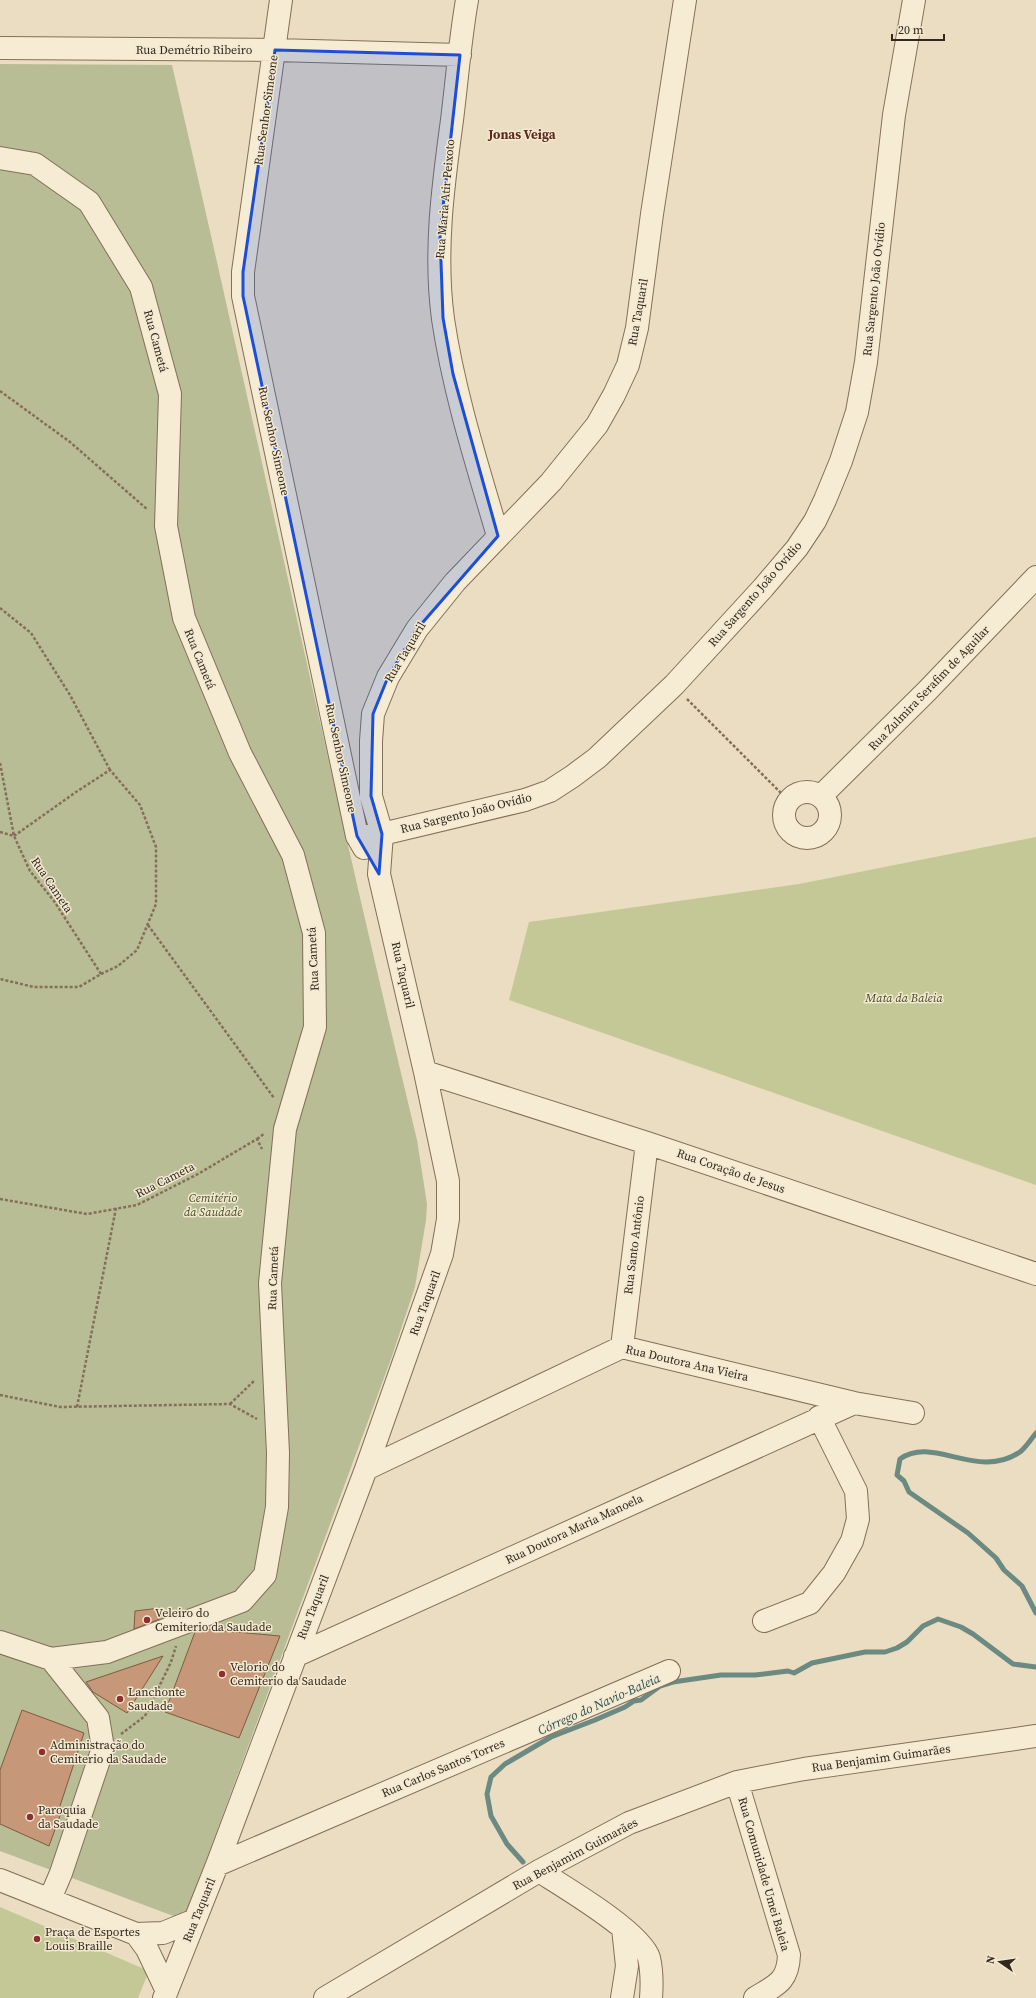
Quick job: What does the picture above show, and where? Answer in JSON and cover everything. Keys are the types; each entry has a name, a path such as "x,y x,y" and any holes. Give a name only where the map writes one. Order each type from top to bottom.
{"street":[{"name":"Rua Senhor Simeone","path":"281,0 243,272 243,296 357,836 380,874"},
{"name":"Rua Maria Atir Peixoto","path":"467,0 444,183 440,234 440,275 443,318 453,374 498,536"},
{"name":"Rua Taquaril","path":"166,1995 217,1865 366,1469 442,1254 448,1219 448,1181 426,1072 380,874 382,834 371,796 373,714 388,678 417,629 455,582 550,482 596,425 614,395 628,365 638,328 652,214 685,0"},
{"name":"Rua Sargento João Ovídio","path":"357,836 382,834 525,800 550,791 597,758 674,685 763,588 797,548 823,505 841,461 857,412 866,362 894,115 914,0"},
{"name":"Rua Demétrio Ribeiro","path":"0,48 275,50 460,55"},
{"name":"Rua Cametá","path":"0,158 35,164 89,202 141,287 170,394 166,526 184,618 240,753 293,854 314,933 315,1027 285,1128 270,1284 276,1430 277,1507 265,1575 242,1601 107,1652 51,1659 0,1642"},
{"name":"Rua Zulmira Serafim de Aguilar","path":"821,796 927,691 1036,577"},
{"path":"804,792 813,792 821,796 829,810 830,821 826,828 815,837 808,838 793,833 785,824 785,812 789,800 797,794 804,792"},
{"name":"Rua Coração de Jesus","path":"426,1072 647,1143 1036,1274"},
{"name":"Rua Santo Antônio","path":"622,1347 647,1143"},
{"name":"Rua Doutora Ana Vieira","path":"366,1469 622,1347 854,1403 913,1413"},
{"name":"Rua Doutora Maria Manoela","path":"295,1656 819,1417 854,1403"},
{"path":"764,1621 810,1603 834,1573 852,1541 858,1519 856,1491 819,1417"},
{"path":"50,1899 61,1873 103,1748 98,1718 51,1659"},
{"name":"Rua Carlos Santos Torres","path":"217,1865 669,1671"},
{"name":"Rua Benjamim Guimarães","path":"326,1998 539,1871 629,1823 737,1782 804,1768 1036,1736"},
{"name":"Rua Comunidade Umei Baleia","path":"737,1782 789,1956 789,1969 781,1981 755,1998"},
{"path":"539,1871 623,1928 637,1941 649,1957 652,1986 651,1998"},
{"path":"0,1880 136,1934 163,1933 195,1920"},
{"path":"622,1998 627,1966 623,1928"},
{"path":"136,1934 147,1949 166,1995"}],"path":[{"path":"0,391 70,442 166,526"},
{"path":"0,608 31,633 70,695 110,770 140,805 156,847 156,904 137,950 118,966 79,987 34,987 0,979"},
{"path":"674,685 789,800"},
{"name":"Rua Cameta","path":"0,764 14,836 30,871 54,901 101,974"},
{"path":"0,832 14,836 110,770"},
{"path":"148,925 289,1117"},
{"name":"Rua Cameta","path":"0,1199 87,1214 137,1205 198,1174 257,1139 289,1117"},
{"path":"257,1139 264,1151"},
{"path":"77,1407 116,1208"},
{"path":"230,1404 273,1363"},
{"path":"0,1395 60,1407 230,1404 276,1430"},
{"path":"103,1748 145,1716 171,1662 185,1623"}],"highlighted area":[{"path":"275,50 460,55 440,234 443,318 453,374 498,536 417,629 388,677 373,714 371,796 382,834 379,874 357,836 243,296 243,272"}],"green space":[{"name":"Cemitério da Saudade","path":"0,64 172,65 354,872 417,1140 427,1204 426,1220 415,1287 391,1359 184,1920 0,1851"},
{"name":"Mata da Baleia","path":"1036,837 1036,1185 509,1000 529,922 799,884"},
{"name":"Praça de Esportes Louis Braille","path":"0,1907 149,1971 138,1998 0,1998"}],"building":[{"path":"160,1608 160,1619 134,1629 135,1611"},
{"name":"Velorio do Cemiterio da Saudade","path":"203,1629 280,1636 239,1738 165,1712 195,1632"},
{"name":"Lanchonte Saudade","path":"163,1656 127,1713 93,1692 86,1682"},
{"name":"Administração do Cemiterio da Saudade","path":"22,1710 84,1733 59,1809 62,1810 49,1846 0,1824 0,1770"}],"waterway":[{"name":"Córrego do Navio-Baleia","path":"1036,1433 1020,1452 1004,1460 988,1462 972,1461 927,1452 913,1453 900,1459 897,1475 904,1481 909,1492 968,1533 996,1558 1004,1570 1022,1586 1036,1613"},
{"name":"Córrego do Navio-Baleia","path":"523,1862 507,1844 491,1816 487,1794 491,1777 505,1764 551,1737 625,1707 634,1701 641,1700 660,1686 673,1682 721,1675 755,1675 788,1671 794,1673 812,1663 865,1652 885,1652 897,1648 907,1642 923,1626 938,1619 961,1627 973,1634 1013,1664 1036,1667"}],"place":[{"name":"Veleiro do Cemiterio da Saudade","path":"147,1620"},
{"name":"Velorio do Cemiterio da Saudade","path":"222,1674"},
{"name":"Lanchonte Saudade","path":"120,1699"},
{"name":"Administração do Cemiterio da Saudade","path":"42,1752"},
{"name":"Paroquia da Saudade","path":"30,1817"},
{"name":"Praça de Esportes Louis Braille","path":"37,1939"}],"district":[{"name":"Jonas Veiga","path":"522,134"}]}
